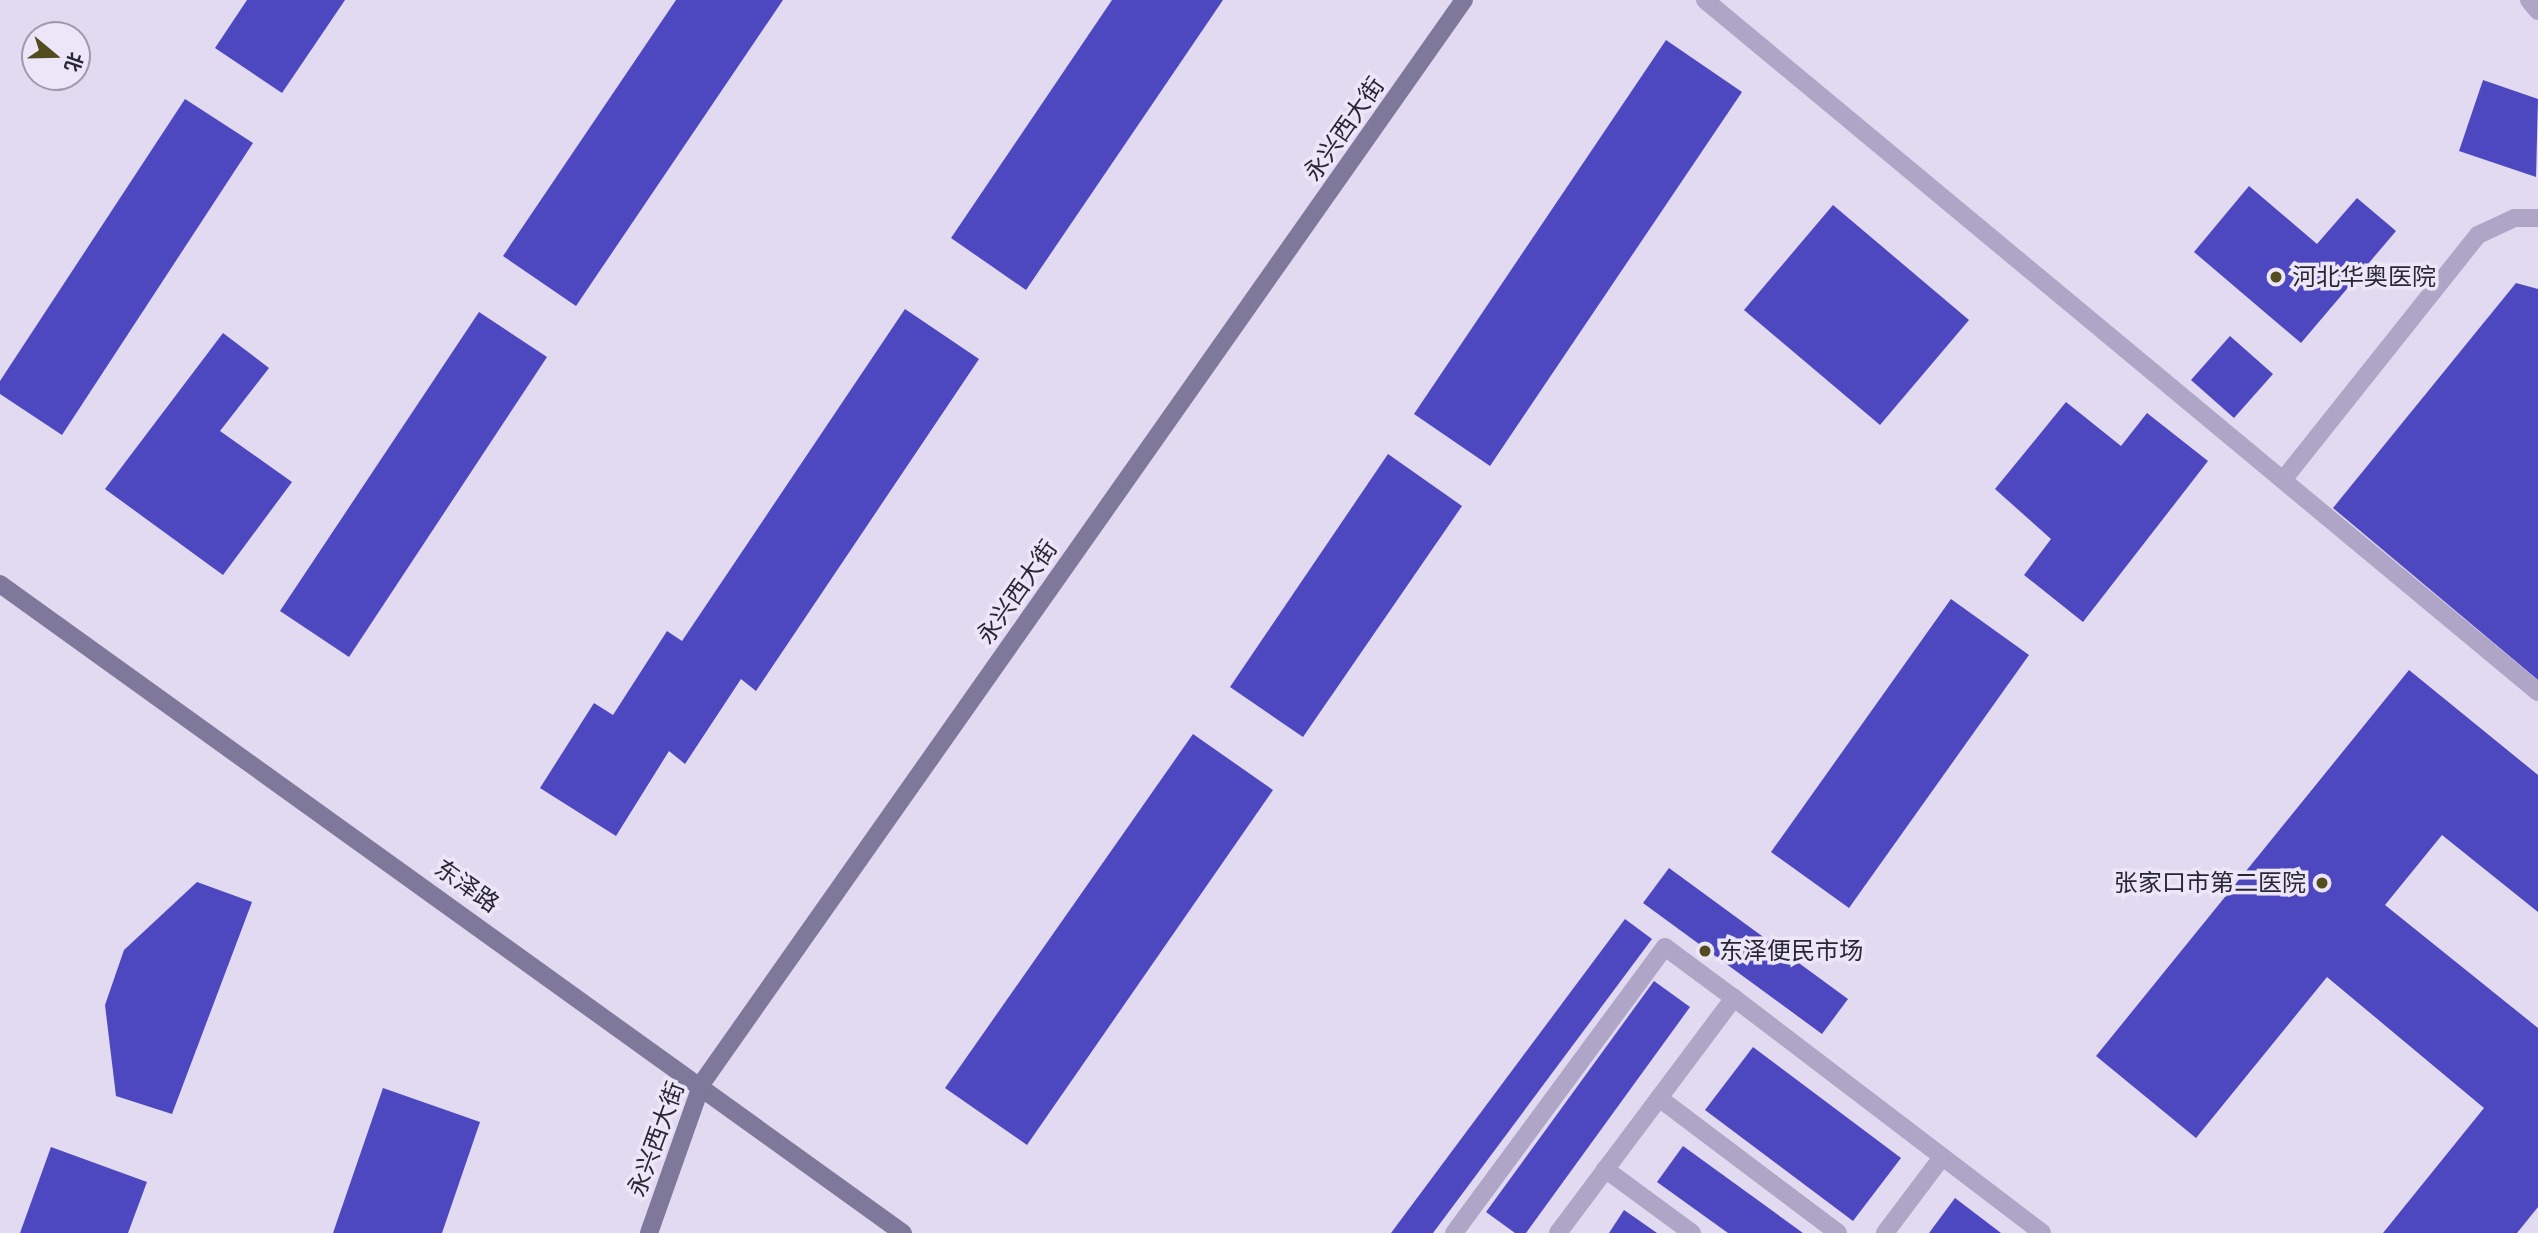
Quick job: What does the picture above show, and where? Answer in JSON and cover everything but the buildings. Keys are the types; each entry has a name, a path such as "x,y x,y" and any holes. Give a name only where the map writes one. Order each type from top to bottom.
{"main road":[{"name":"永兴西大街","path":"649,1233 702,1083 1464,0"},
{"name":"东泽路","path":"0,584 702,1083 903,1233"}],"lane":[{"path":"1705,0 2538,692"},
{"path":"2529,0 2538,11"},
{"path":"2283,480 2478,235 2514,218 2538,218"},
{"path":"1461,1230 1665,947 2042,1233"},
{"path":"1558,1233 1734,998"},
{"path":"1659,1098 1838,1233"},
{"path":"1885,1233 1942,1157"},
{"path":"1605,1169 1692,1233"}],"place":[{"name":"河北华奥医院","path":"2276,277"},
{"name":"张家口市第二医院","path":"2322,883"},
{"name":"东泽便民市场","path":"1705,951"}]}
